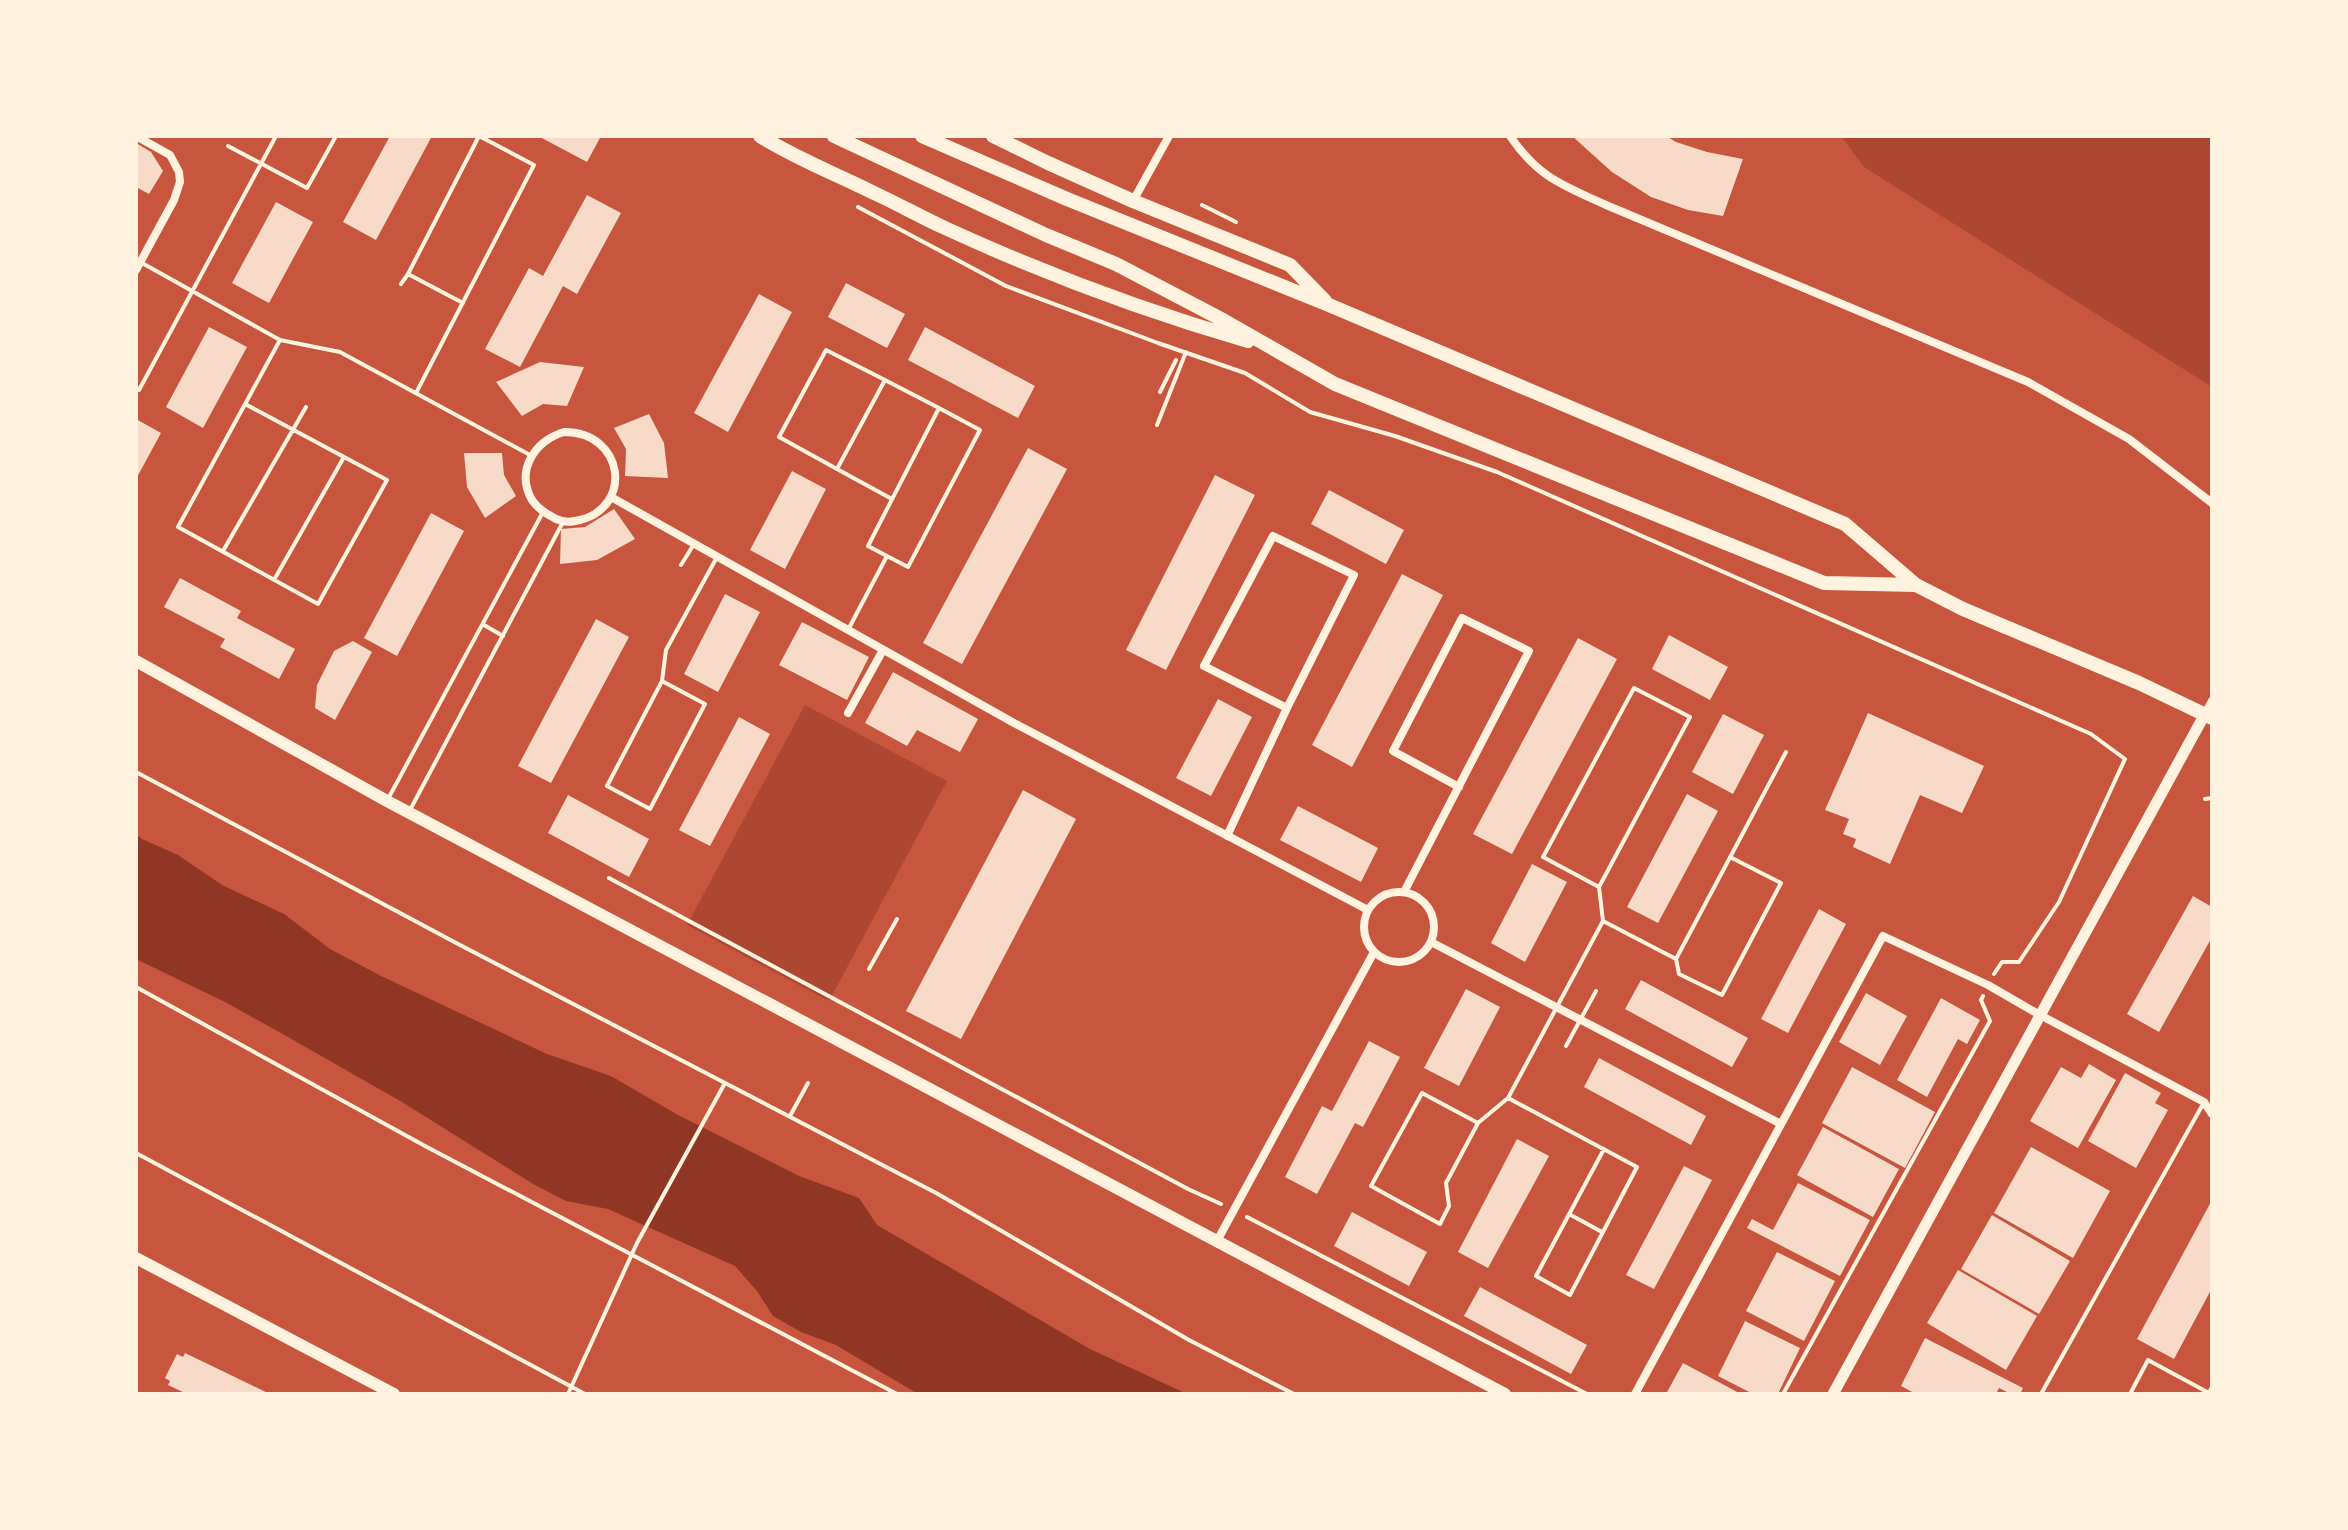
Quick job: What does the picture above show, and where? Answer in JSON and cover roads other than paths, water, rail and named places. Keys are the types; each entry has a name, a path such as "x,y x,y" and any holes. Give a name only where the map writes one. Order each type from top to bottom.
{"main road":[{"path":"760,136 791,155 1011,257 1172,319 1267,346"},
{"path":"834,136 1046,235 1116,264 1335,384 1824,583 1916,585"},
{"path":"922,136 1845,524 1916,585 1963,609 2210,711"},
{"path":"993,136 1133,201 1290,265 1329,305"},
{"path":"136,661 387,801 1505,1394"},
{"path":"136,1258 394,1394"}],"street":[{"path":"136,136 170,155 180,182 174,200 138,266"},
{"path":"1133,201 1169,136"},
{"path":"1510,136 1522,154 1550,179 2028,382 2129,439 2212,503"},
{"path":"578,432 591,436 610,456 615,469 611,497 588,518 563,522 543,512 533,501 527,487 526,471 531,456 550,436 578,432"},
{"path":"611,497 1014,723 1368,910"},
{"path":"1227,836 1354,575 1273,536 1204,666 1287,708"},
{"path":"1404,892 1459,787 1529,651 1462,618 1393,751 1459,787"},
{"path":"848,713 883,650"},
{"path":"1833,1394 2210,711"},
{"path":"1404,892 1420,898 1429,907 1435,930 1425,951 1416,958 1405,962 1383,959 1367,943 1364,920 1375,900 1386,894 1404,892"},
{"path":"1635,1394 1883,936 1988,985 2204,1102 2212,1113"},
{"path":"1431,942 1781,1124"},
{"path":"1217,1241 1374,952"}],"lane":[{"path":"139,390 276,136"},
{"path":"228,146 307,188 336,136"},
{"path":"401,284 479,136 534,165 416,393"},
{"path":"138,266 192,291 280,340 340,352 531,456"},
{"path":"408,274 463,303"},
{"path":"245,404 387,480 318,604 178,527 245,404 280,340"},
{"path":"892,499 779,437 826,350 939,408 980,430 908,567 868,546 939,408"},
{"path":"837,469 885,380"},
{"path":"223,551 306,407"},
{"path":"274,580 344,457"},
{"path":"387,801 543,512"},
{"path":"409,812 563,522"},
{"path":"681,565 694,544"},
{"path":"848,630 887,556"},
{"path":"662,681 705,704 650,809 607,786 662,681 666,650 717,557"},
{"path":"483,625 503,636"},
{"path":"1478,1123 1422,1093 1371,1186 1440,1224 1449,1206 1446,1183 1478,1123 1508,1098 1603,921 1599,887 1690,717 1634,688 1543,857 1599,887"},
{"path":"1730,857 1781,883 1722,995 1679,974 1676,959 1730,857 1786,752"},
{"path":"1603,921 1676,959"},
{"path":"1566,1046 1596,991"},
{"path":"1508,1098 1604,1149 1637,1167 1570,1295 1536,1276 1604,1149"},
{"path":"2041,1394 2204,1102"},
{"path":"1569,1214 1603,1232"},
{"path":"2130,1394 2148,1360 2210,1394 2212,1387"}]}
